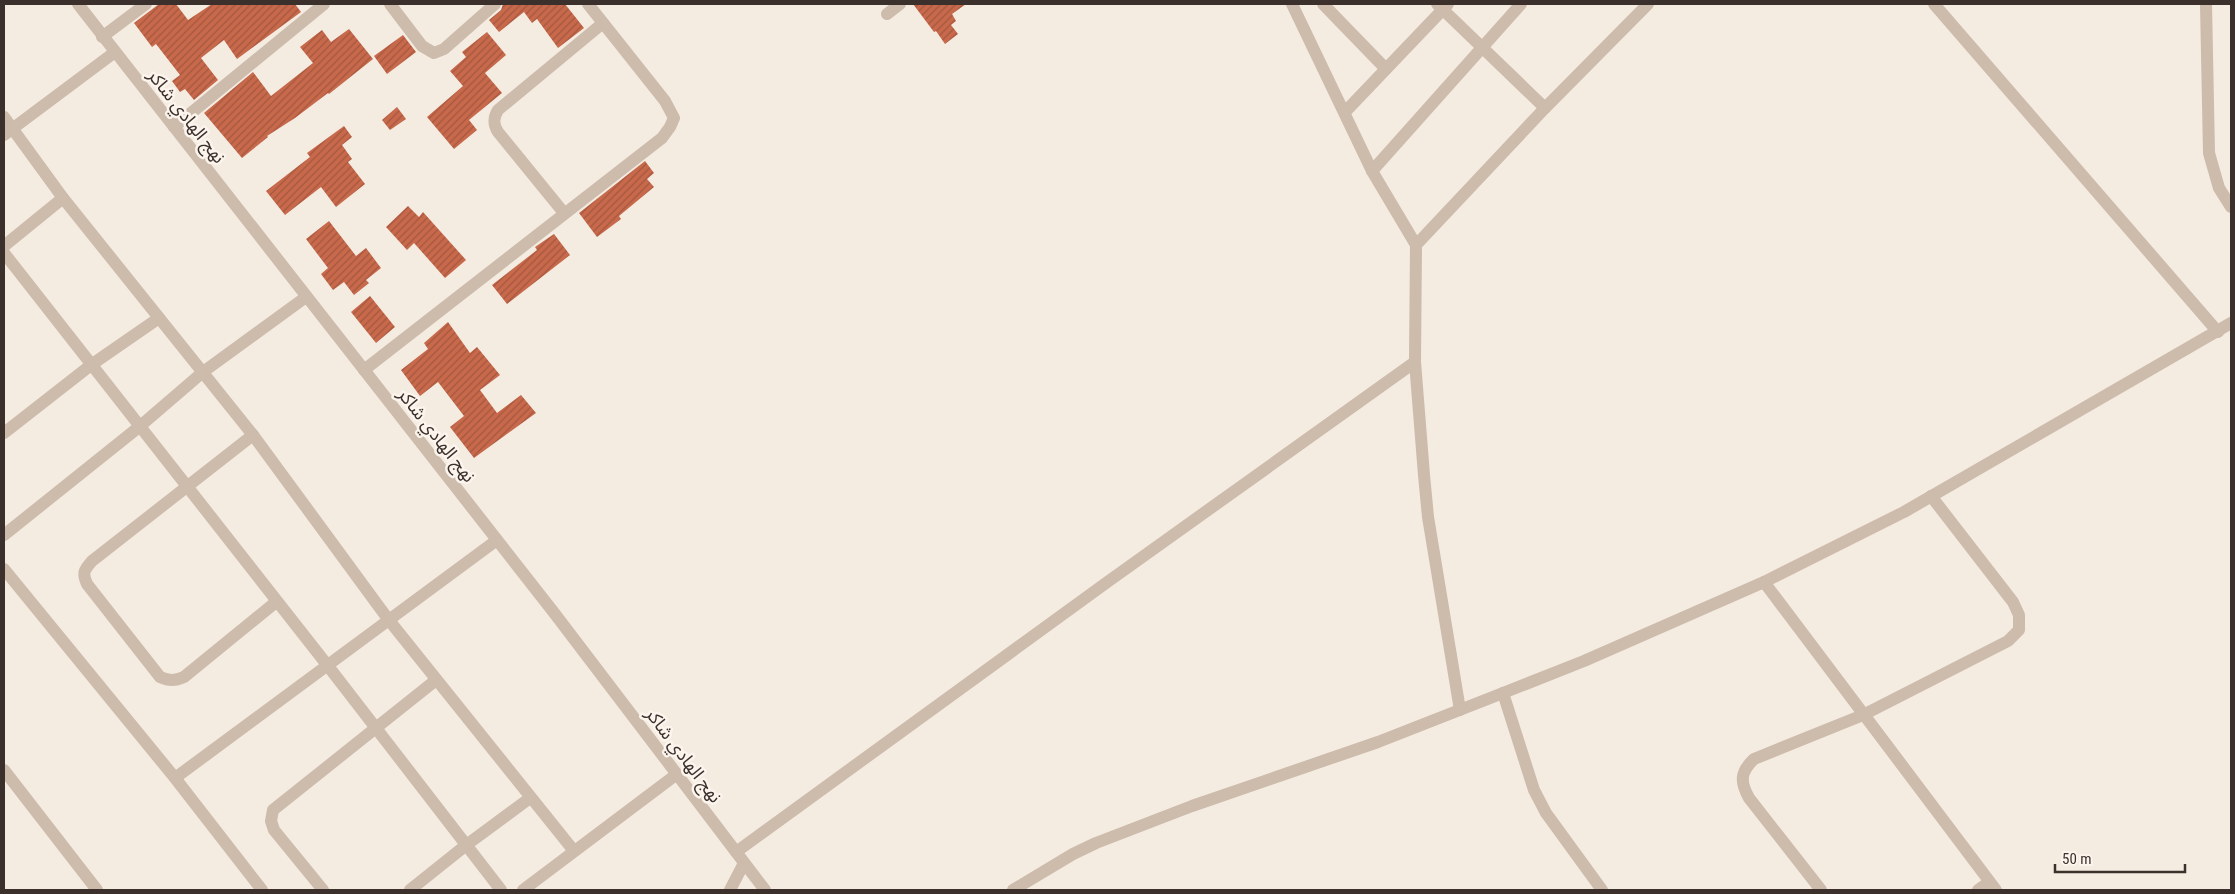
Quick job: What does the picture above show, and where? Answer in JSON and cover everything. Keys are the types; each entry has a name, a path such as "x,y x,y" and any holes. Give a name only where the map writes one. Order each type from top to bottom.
{"street":[{"name":"نهج الهادي شاكر","path":"78,4 497,540 765,890"},
{"path":"102,37 146,4"},
{"path":"174,126 324,4"},
{"path":"390,4 422,46 434,53 444,49 495,4"},
{"path":"364,370 662,138 670,127 674,118 664,101 588,4"},
{"path":"887,14 900,4"},
{"path":"1292,4 1372,171 1416,245 1415,362 1428,517 1460,710"},
{"path":"1323,4 1386,69"},
{"path":"1372,171 1521,4"},
{"path":"1416,245 1545,108 1648,4"},
{"path":"1934,4 2218,332"},
{"path":"2206,4 2209,152 2219,188 2231,207"},
{"path":"1345,112 1443,6 1545,108"},
{"path":"564,213 498,132 494,126 494,117 498,110 603,23"},
{"path":"114,52 7,127 252,435 388,619 574,851"},
{"path":"4,246 63,198"},
{"path":"4,253 501,890"},
{"path":"4,535 139,428 203,372 306,297"},
{"path":"4,433 91,366 159,318"},
{"path":"1013,890 1073,854 1096,843 1192,806 1378,742 1460,710 1584,661 1764,582 1931,496 2218,332 2231,322"},
{"path":"736,852 1106,583 1415,362"},
{"path":"252,435 92,561 84,570 84,577 87,584 160,677 167,680 184,677 276,602"},
{"path":"1822,890 1749,798 1742,786 1742,775 1747,766 1754,759 1863,715 2001,645 2017,635 2019,630 2019,614 2013,602 1931,496"},
{"path":"175,778 497,540"},
{"path":"4,569 175,778 262,890"},
{"path":"1764,582 1993,886 1978,890"},
{"path":"323,890 274,830 271,815 277,805 436,680"},
{"path":"1503,693 1534,790 1546,813 1602,890"},
{"path":"4,770 97,890"},
{"path":"523,890 676,774"},
{"path":"410,890 530,798"},
{"path":"730,890 744,863"}],"building":[{"path":"159,4 176,4 188,20 212,4 295,4 301,12 237,59 224,40 201,58 218,80 194,100 185,89 180,92 172,81 180,75 156,44 152,47 134,23"},
{"path":"503,4 565,4 584,28 558,48 537,19 532,23 524,12 499,32 489,20 501,10"},
{"path":"913,4 966,4 952,14 956,21 951,25 958,34 945,44"},
{"path":"349,29 373,59 329,94 267,136 242,158 204,113 253,72 271,96 313,63 300,47 322,30 331,42"},
{"path":"487,32 506,55 485,73 502,93 469,120 477,130 454,149 427,117 463,86 450,71 466,57 462,52"},
{"path":"403,35 416,52 387,74 374,56"},
{"path":"397,107 406,119 390,130 382,120"},
{"path":"344,126 352,137 342,145 352,159 348,162 365,184 336,207 321,187 285,215 266,191 310,157 307,153"},
{"path":"645,161 654,173 647,179 654,187 619,216 621,219 597,237 579,213"},
{"path":"408,206 419,217 423,212 466,260 445,278 414,243 407,250 386,227"},
{"path":"329,221 356,256 366,248 381,268 366,280 369,283 354,295 344,282 333,290 321,274 328,268 306,239"},
{"path":"554,234 570,255 507,304 492,285 537,250 535,247"},
{"path":"370,296 395,327 376,343 351,312"},
{"path":"448,322 470,353 477,347 500,375 480,390 497,413 521,395 536,413 474,458 450,427 464,416 438,382 420,396 401,370 428,349 424,343"}]}
